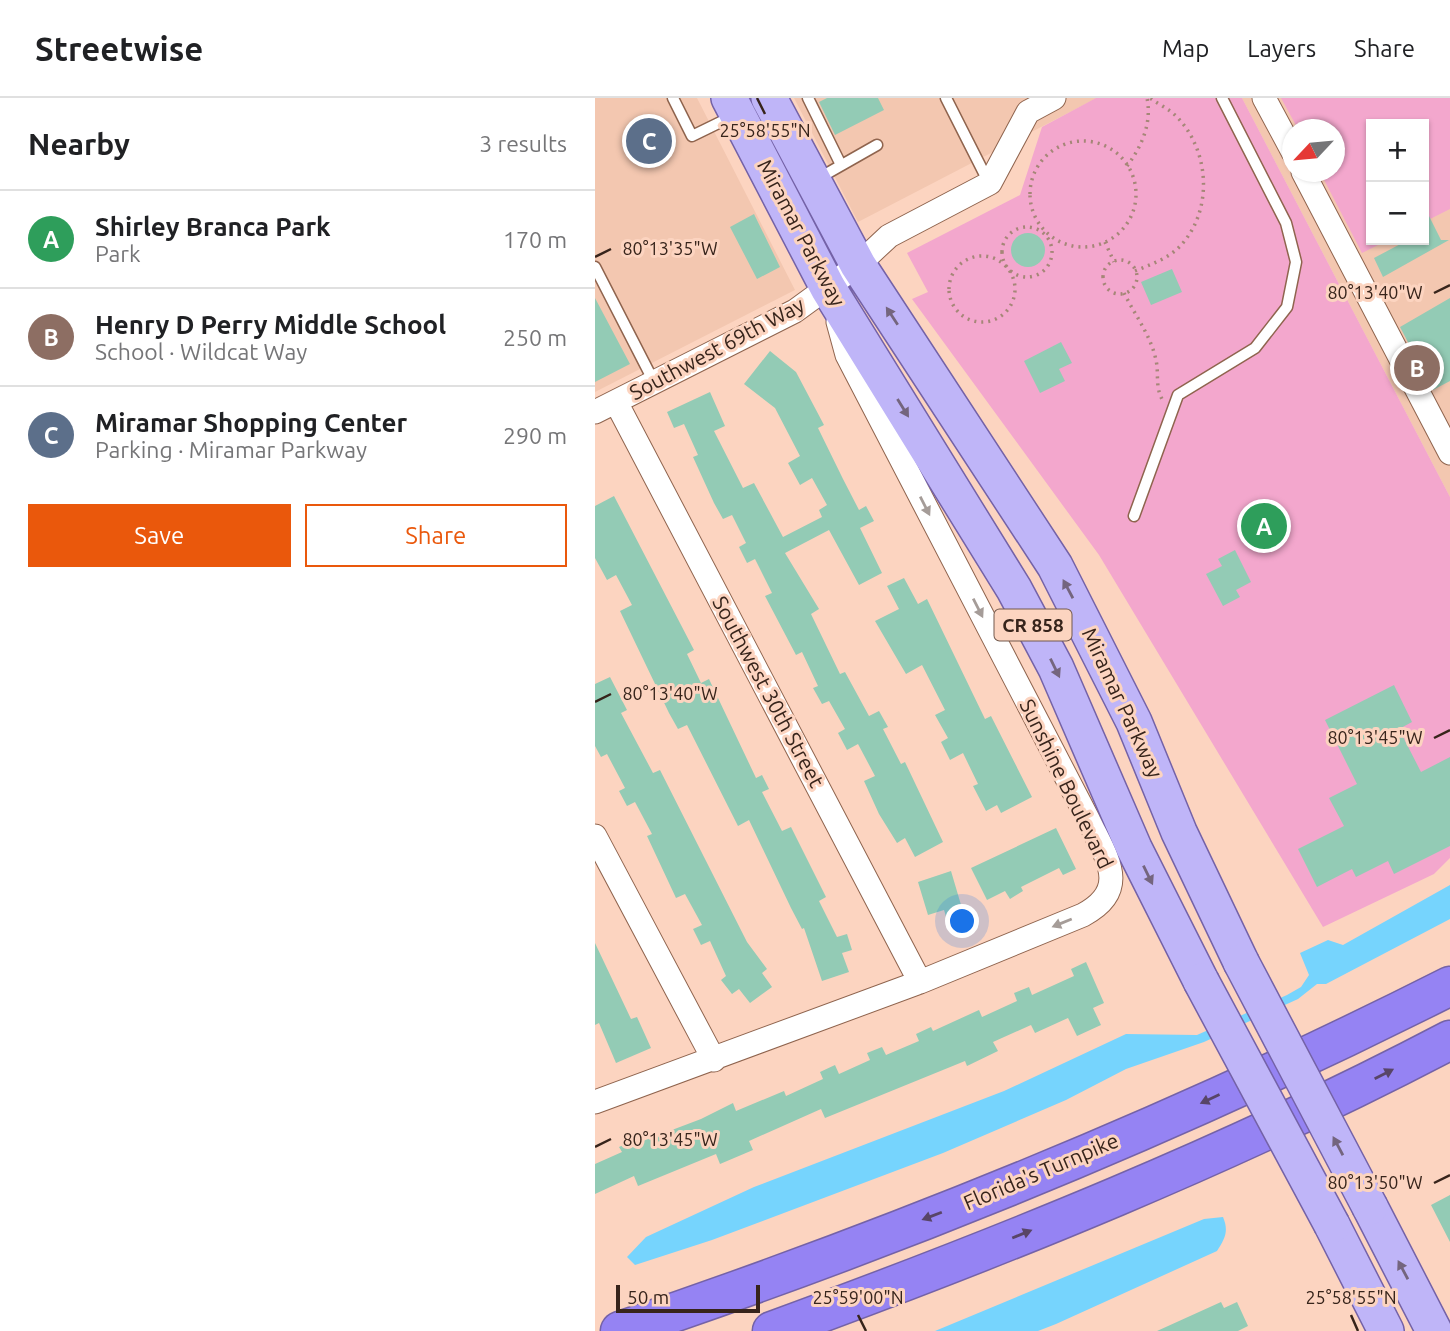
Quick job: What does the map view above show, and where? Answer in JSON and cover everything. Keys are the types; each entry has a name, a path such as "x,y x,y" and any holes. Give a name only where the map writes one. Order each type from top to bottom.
{"highway":[{"name":"Florida's Turnpike","path":"620,1331 819,1260 1081,1156 1317,1051 1450,986"},
{"path":"772,1331 979,1252 1179,1168 1366,1083 1450,1040"}],"main road":[{"name":"Miramar Parkway","path":"769,98 827,173 858,265 1055,566 1134,722 1179,832 1241,962 1434,1331"},
{"name":"Miramar Parkway","path":"733,106 828,288 1014,589 1056,668 1134,848 1201,981 1386,1331"}],"street":[{"path":"989,184 1028,112 1054,98"},
{"path":"1264,98 1282,132"},
{"path":"1308,182 1450,453"},
{"name":"Southwest 69th Way","path":"595,412 795,311 858,265 889,236 989,184"},
{"name":"Sunshine Boulevard","path":"595,1102 920,982 1094,909 1108,893 1112,872 1088,820 848,355 828,288"},
{"name":"Southwest 30th Street","path":"616,401 920,982"},
{"path":"595,836 714,1060"}],"lane":[{"path":"673,98 692,136 733,106"},
{"path":"808,98 827,173 877,145"},
{"path":"946,98 989,184"},
{"path":"1134,516 1178,395 1255,348 1287,307 1296,262 1286,223 1222,98"},
{"path":"595,267 654,382"}],"path":[{"path":"1127,166 1144,136 1149,110 1148,98"},
{"path":"1135,271 1167,257 1181,245 1195,225 1203,199 1204,176 1198,149 1175,115 1148,98"},
{"path":"1046,234 1036,220 1031,195 1036,170 1046,156 1068,144 1093,142 1110,148 1127,166 1136,193 1134,211 1126,227 1105,242 1078,248 1061,243 1046,234 1030,227 1022,227 1007,236 1002,253 1008,269 1012,275 1014,297 1004,314 986,322 975,322 957,311 949,290 955,268 964,261 986,256 997,259 1008,269 1013,274 1029,278 1044,272 1052,258 1051,242 1046,234"},
{"path":"1105,242 1114,262"},
{"path":"1114,262 1128,262 1135,271 1133,287 1124,293 1113,292 1103,279 1105,269 1114,262"},
{"path":"1124,293 1142,325 1156,362 1159,396 1173,411"}],"shaded area":[{"path":"595,98 697,98 795,290 595,392"},
{"path":"794,98 1097,98 858,222"},
{"path":"1096,98 1242,98 1282,175 1282,182 1286,182 1450,497 1450,858 1434,874 1323,927 1099,555 912,299 928,292 907,253 1020,195 1042,127"},
{"path":"1242,98 1450,98 1450,497 1286,182 1345,182 1345,119 1282,119 1282,175"},
{"path":"1281,98 1450,98 1450,209 1429,220 1429,119 1366,119 1366,245 1378,245 1362,253 1325,182 1345,182 1345,119 1293,119"}],"water":[{"path":"1450,885 1450,919 1326,984 1317,984 1298,999 1204,1042 1126,1069 1066,1100 943,1153 712,1240 635,1265 627,1257 646,1237 754,1187 1004,1091 1126,1034 1197,1035 1287,995 1301,987 1309,975 1300,953 1328,940 1343,945"},
{"path":"1223,1217 1225,1235 1217,1251 1056,1324 1038,1331 935,1331 1204,1219"}],"building":[{"path":"827,98 878,98 884,110 835,135 819,102"},
{"path":"754,214 780,267 757,279 730,227"},
{"path":"1429,216 1441,240 1449,240 1383,277 1374,258 1399,245 1429,245"},
{"path":"1028,233 1040,238 1045,250 1040,262 1028,267 1016,262 1011,250 1016,238"},
{"path":"1172,269 1182,292 1151,305 1141,282"},
{"path":"595,298 630,364 595,382"},
{"path":"1450,298 1450,381 1433,390 1400,327"},
{"path":"1061,342 1072,363 1059,369 1065,381 1040,393 1024,361"},
{"path":"770,351 796,372 824,425 818,428 859,510 866,506 874,521 860,528 882,573 859,585 829,530 785,553 819,609 811,614 840,674 845,672 869,716 879,711 888,727 883,729 901,764 905,762 943,842 915,857 905,838 897,843 879,814 864,781 875,776 858,744 847,750 838,733 845,729 829,701 822,704 813,688 818,686 802,652 796,655 765,596 772,593 755,559 747,563 739,547 746,543 732,515 723,519 714,503 693,457 698,455 684,424 674,428 667,412 710,392 725,426 714,431 743,488 754,483 783,537 822,517 819,510 827,505 812,478 800,485 788,463 800,456 775,408 744,384"},
{"path":"614,496 694,650 687,654 701,683 709,679 756,778 762,775 769,789 762,792 782,831 791,827 826,897 819,901 837,937 847,934 852,950 842,953 849,972 822,981 804,928 802,929 791,908 749,820 738,826 687,725 678,729 669,713 620,611 632,605 616,575 607,580 595,558 595,506"},
{"path":"1235,550 1251,582 1236,590 1240,597 1223,606 1206,574 1222,566 1218,559"},
{"path":"904,578 918,604 927,599 985,719 991,716 1032,797 1001,813 997,805 986,811 973,786 978,784 963,753 950,760 941,742 948,738 935,715 945,710 922,665 906,674 875,621 899,609 887,586"},
{"path":"610,677 627,710 621,713 653,773 660,770 747,942 767,969 762,973 772,987 750,1003 739,989 732,994 721,980 726,976 710,941 701,945 693,929 702,925 685,894 676,898 647,836 652,834 635,802 627,806 619,791 625,788 607,754 601,757 595,746 595,684"},
{"path":"1394,685 1412,722 1399,729 1421,772 1450,757 1450,846 1394,874 1388,861 1356,877 1352,869 1317,887 1298,849 1344,826 1329,798 1357,784 1325,720"},
{"path":"1056,828 1076,869 1063,875 1059,868 1021,887 1023,891 1010,899 1005,891 987,900 971,868"},
{"path":"951,871 964,915 947,920 944,910 928,915 918,882"},
{"path":"595,943 631,1019 637,1017 651,1048 616,1063 599,1023 595,1025"},
{"path":"1086,962 1104,1003 1093,1008 1101,1025 1077,1036 1068,1018 1035,1033 1031,1025 993,1042 998,1051 967,1066 965,1061 825,1118 821,1109 749,1141 753,1150 720,1164 716,1154 638,1186 634,1176 595,1194 595,1164 622,1152 619,1147 634,1140 635,1144 701,1119 733,1103 736,1111 784,1091 786,1096 823,1079 820,1072 835,1065 839,1074 870,1060 867,1053 882,1047 886,1055 919,1041 916,1034 931,1027 933,1031 979,1010 982,1017 1017,1001 1014,993 1029,987 1032,995 1074,976 1071,969"},
{"path":"1450,1195 1450,1242 1431,1205"},
{"path":"1221,1302 1224,1308 1237,1302 1248,1326 1238,1331 1157,1331"}],"place":[{"name":"Miramar Shopping Center","path":"649,141"},
{"name":"Henry D Perry Middle School","path":"1417,368"},
{"name":"Shirley Branca Park","path":"1264,526"}]}
